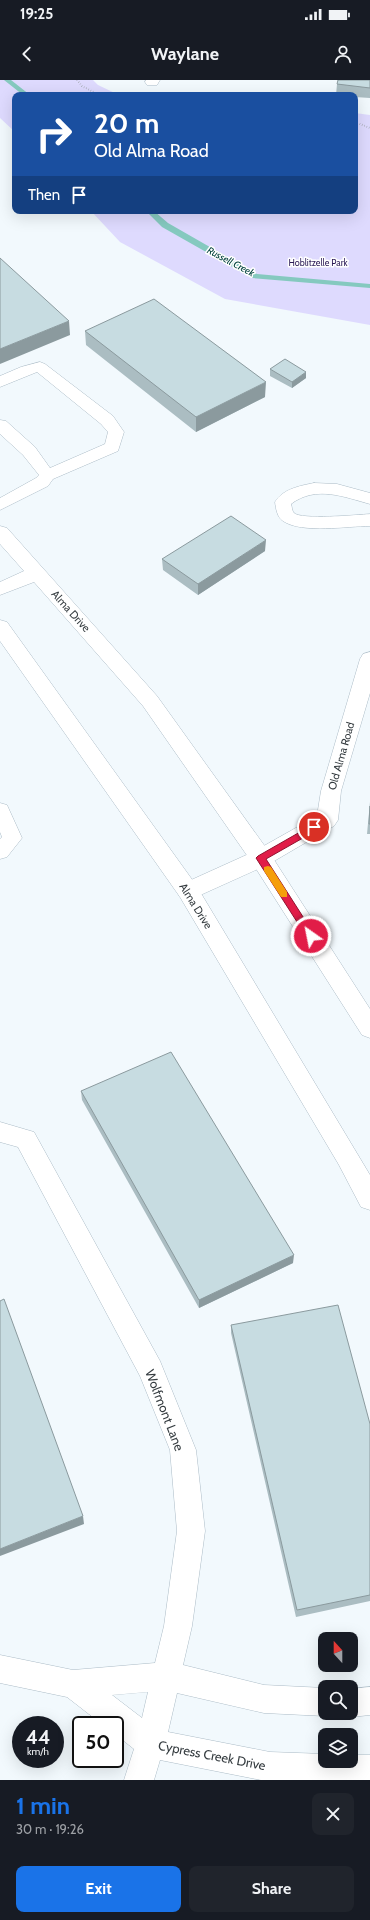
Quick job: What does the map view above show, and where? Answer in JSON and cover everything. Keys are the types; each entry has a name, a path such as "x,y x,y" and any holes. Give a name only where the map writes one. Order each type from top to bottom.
{"main road":[{"name":"Alma Drive","path":"0,532 150,701 261,858 370,1028"},
{"path":"0,589 37,573"},
{"name":"Alma Drive","path":"0,627 188,891 348,1158 370,1199"},
{"name":"Old Alma Road","path":"188,891 261,858 327,820 331,791 370,659"},
{"name":"Wolfmont Lane","path":"0,1132 26,1138 151,1370 183,1450 191,1531 178,1626 168,1676 151,1743 139,1780"},
{"name":"Cypress Creek Drive","path":"0,1669 73,1684 168,1676 264,1699 318,1702"},
{"name":"Cypress Creek Drive","path":"73,1684 151,1743 270,1767 370,1770"},
{"path":"358,1702 370,1701"}],"lane":[{"path":"0,382 26,370 40,367 107,420 116,432 112,447 47,475 42,482 0,505"},
{"path":"0,426 29,451 47,475"},
{"path":"370,499 355,493 326,488 308,488 292,494 283,502 284,512 290,518 303,522 370,520"},
{"path":"0,810 12,838 0,852"}],"path":[{"path":"77,80 82,86 93,92"},
{"path":"358,123 370,128"}],"green space":[{"path":"0,80 93,80 98,85 113,92 12,92 12,129 0,118"},
{"name":"Hoblitzelle Park","path":"358,113 370,115 370,325 225,299 120,242 94,214 358,214"}],"building":[{"path":"338,80 370,80 370,88 337,84"},
{"path":"0,258 69,321 0,349"},
{"path":"154,299 266,382 196,417 85,331"},
{"path":"285,359 306,372 292,382 270,369"},
{"path":"231,516 266,540 198,584 162,559"},
{"path":"171,1052 294,1255 199,1300 81,1091"},
{"path":"4,1299 83,1516 0,1549 0,1301"},
{"path":"338,1305 370,1424 370,1595 297,1610 231,1325"}],"waterway":[{"name":"Russell Creek","path":"7,80 23,92"},
{"name":"Russell Creek","path":"153,214 165,225 255,276 370,286"}],"slow traffic":[{"path":"268,869 284,895"}],"route":[{"path":"311,936 261,858 314,827"}]}
